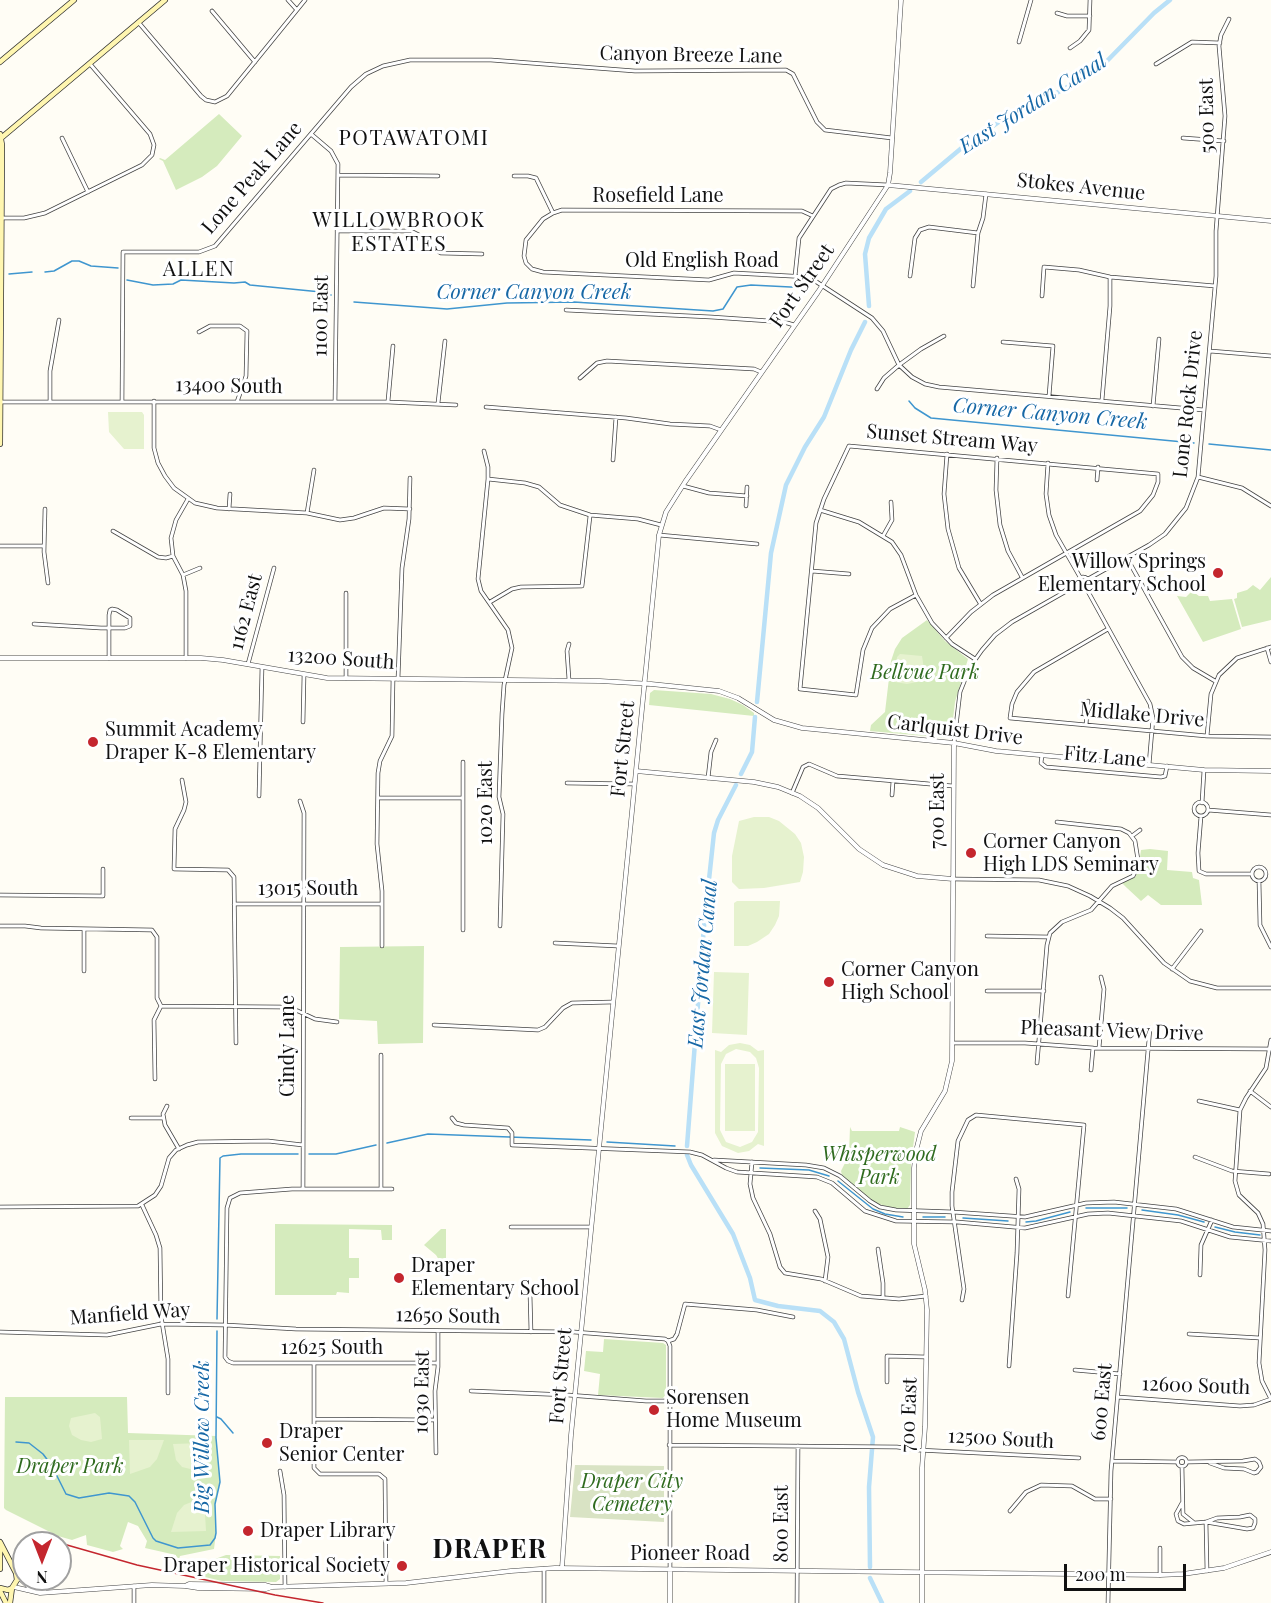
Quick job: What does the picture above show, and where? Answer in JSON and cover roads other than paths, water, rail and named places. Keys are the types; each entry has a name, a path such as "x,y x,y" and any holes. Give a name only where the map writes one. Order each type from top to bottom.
{"main road":[{"path":"0,62 74,0"},
{"path":"0,444 2,219 0,137 165,0"},
{"path":"0,1542 12,1567"},
{"path":"0,1548 0,1569"},
{"path":"0,1590 8,1603"}],"street":[{"path":"288,0 297,10"},
{"path":"139,22 201,96 209,101 218,102 225,98 305,0"},
{"name":"Fort Street","path":"562,1569 580,1333 661,525 669,507 683,486 823,284 888,185 901,0"},
{"path":"1019,42 1031,0"},
{"path":"1070,48 1087,34 1090,0"},
{"path":"212,11 255,62"},
{"path":"1057,13 1067,16 1090,16"},
{"name":"500 East","path":"1218,215 1225,99 1220,43 1229,19"},
{"path":"1156,64 1192,42 1220,43"},
{"name":"Lone Peak Lane","path":"122,402 123,252 199,252 219,243 351,87 377,68 410,60 491,60"},
{"name":"Canyon Breeze Lane","path":"491,60 635,71 786,70 793,74 817,122 825,130 892,138"},
{"path":"2,219 40,215 145,164 152,155 154,148 150,134 90,64"},
{"name":"1100 East","path":"311,134 334,154 338,164 334,402"},
{"path":"62,138 88,192"},
{"path":"1183,138 1224,141"},
{"path":"338,175 438,176"},
{"path":"514,176 531,176 538,180 552,213"},
{"path":"795,276 797,243 831,189 838,185 856,183 888,185"},
{"name":"Stokes Avenue","path":"888,185 1271,221"},
{"path":"973,286 978,233 982,226 986,193"},
{"name":"Rosefield Lane","path":"552,213 566,210 790,211 805,212 813,216"},
{"name":"Old English Road","path":"552,213 543,219 527,238 523,252 524,260 535,271 709,280 734,273 809,277 823,284 877,322 899,365"},
{"name":"Lone Rock Drive","path":"1088,579 1160,538 1174,524 1189,502 1198,477 1215,286 1218,215"},
{"path":"910,276 915,237 922,229 929,227 978,233"},
{"path":"337,231 411,231 441,253 482,254"},
{"path":"1042,296 1044,267 1078,270 1110,277 1215,286"},
{"path":"1102,401 1110,306 1110,277"},
{"path":"566,310 711,317 784,322 794,325"},
{"path":"50,402 50,371 59,320"},
{"path":"199,332 210,326 240,326 247,331 246,376 237,402"},
{"path":"877,389 884,378 899,365 944,336"},
{"path":"1153,406 1159,339"},
{"path":"438,403 445,340"},
{"path":"1003,342 1053,346 1049,396"},
{"path":"388,402 393,346"},
{"path":"1209,351 1271,356"},
{"path":"580,378 595,364 607,360 752,369 761,372"},
{"path":"899,365 912,377 930,385 1204,410"},
{"path":"154,401 154,448 158,463 169,483 188,499 210,507 307,513 340,520 354,518 376,510 410,509"},
{"name":"13400 South","path":"1,402 388,402 456,405"},
{"path":"486,407 710,426 721,430"},
{"path":"613,460 616,417"},
{"name":"Sunset Stream Way","path":"916,595 890,609 872,628 863,650 856,694 800,689 811,571 820,509 849,446 1158,474 1156,489 1140,511 1066,553"},
{"name":"1020 East","path":"484,451 488,479 478,579 481,591 508,630 512,648 505,680 499,797 503,814 500,926"},
{"path":"947,454 944,494 948,529 954,554 963,575 981,603"},
{"path":"998,458 996,490 998,517 1008,551 1022,578"},
{"path":"1048,463 1046,487 1048,509 1054,529 1080,577"},
{"path":"1097,480 1098,467"},
{"path":"307,513 314,470"},
{"path":"382,946 382,904 377,835 379,765 393,732 402,562 410,509 410,477"},
{"path":"1198,477 1234,485 1257,495 1271,505"},
{"path":"488,479 539,487 561,505 590,515 639,519 661,525"},
{"path":"683,486 709,493 747,496"},
{"path":"746,506 747,487"},
{"path":"229,509 230,494"},
{"path":"186,658 187,598 183,575 173,556 171,545 176,520 188,499"},
{"path":"883,536 892,520 891,502"},
{"path":"45,509 44,546 48,583"},
{"path":"820,509 859,522 883,536 901,555 916,595 928,617 946,638 975,659"},
{"path":"490,602 512,589 521,587 582,586 590,515"},
{"path":"113,531 160,558 173,556"},
{"path":"659,535 757,544"},
{"path":"0,546 44,546"},
{"path":"946,638 981,603 1066,553"},
{"path":"1127,558 1182,657 1193,668 1215,681"},
{"path":"183,575 200,568"},
{"name":"1162 East","path":"248,664 274,568"},
{"path":"811,571 849,574"},
{"path":"1080,577 1088,579 1089,584 1086,588"},
{"path":"1077,585 1080,577"},
{"path":"1077,585 1086,588"},
{"path":"954,743 960,692 975,659 995,635 1012,622 1077,585"},
{"path":"1086,588 1150,704 1153,718 1149,765"},
{"path":"346,593 346,678"},
{"path":"34,624 109,628 127,628 131,622 129,617 111,609 109,628 109,658"},
{"name":"Midlake Drive","path":"1108,629 1034,672 1017,692 1010,718 1207,736 1271,737"},
{"path":"569,644 567,651 569,680"},
{"path":"1207,736 1210,700 1215,681 1226,666 1237,658 1269,647 1271,662"},
{"name":"13200 South","path":"0,658 212,659 304,675 346,678 569,680 644,684"},
{"path":"259,796 262,667"},
{"path":"303,722 304,675"},
{"name":"Carlquist Drive","path":"644,684 720,691 738,698 774,720 791,726 954,743 990,750 1042,755 1204,770 1271,771"},
{"path":"1086,725 1088,701"},
{"path":"708,778 711,752 716,740"},
{"name":"700 East","path":"922,1603 926,1296 915,1252 914,1162 921,1131 947,1086 951,1068 954,743"},
{"name":"Fitz Lane","path":"1042,755 1041,763 1046,767 1161,777 1165,776 1167,766"},
{"path":"463,930 464,762"},
{"path":"792,793 803,767 807,765 816,766 833,775 953,786"},
{"path":"1202,803 1204,770"},
{"path":"636,771 760,783 792,793 818,808 859,849 883,865 917,876 953,879 1039,880 1068,886 1099,900 1123,918 1172,969 1190,981 1208,986 1271,988"},
{"path":"183,780 186,802 175,829 174,870 230,871 234,877 236,1043"},
{"path":"892,795 893,781"},
{"path":"567,783 634,784"},
{"path":"378,798 464,798"},
{"name":"Cindy Lane","path":"300,801 304,813 303,1189"},
{"path":"1202,803 1207,805 1208,810"},
{"path":"1202,803 1197,805 1195,810 1201,816 1199,871 1206,874 1252,874"},
{"path":"1208,810 1271,815"},
{"path":"1201,816 1208,810"},
{"path":"1037,1063 1049,937 1057,925 1091,910 1112,886 1130,877 1136,870 1138,850 1132,836 1117,827 1057,822"},
{"path":"1132,836 1140,830"},
{"path":"1252,874 1255,869 1260,868 1266,874"},
{"path":"0,896 103,896 103,869"},
{"path":"1252,874 1254,879 1259,881"},
{"path":"1266,874 1271,874"},
{"path":"1259,881 1264,879 1266,874"},
{"path":"1259,881 1260,925 1271,947"},
{"name":"13015 South","path":"234,904 382,904"},
{"path":"0,926 149,929 155,932 158,938 158,1000 161,1006"},
{"path":"84,929 84,971"},
{"path":"1172,969 1201,931"},
{"path":"987,936 1049,937"},
{"path":"555,943 618,946"},
{"path":"1099,1048 1104,989 1101,977"},
{"path":"987,991 1044,991"},
{"path":"434,1025 538,1030 572,1003 613,1002"},
{"path":"161,1006 280,1007 322,1021 337,1022"},
{"path":"155,1079 154,1020 161,1006"},
{"name":"600 East","path":"1108,1603 1112,1461 1150,1028"},
{"path":"1271,1040 1264,1072 1240,1110 1236,1172 1236,1186 1239,1195 1260,1216 1264,1230 1260,1374 1271,1399"},
{"name":"Pheasant View Drive","path":"953,1043 1038,1044 1093,1048 1271,1048"},
{"path":"1091,1070 1093,1048"},
{"path":"381,1055 381,1189"},
{"path":"1250,1091 1271,1107"},
{"path":"1199,1101 1240,1110"},
{"path":"167,1106 163,1118 167,1130 179,1149"},
{"path":"962,1300 964,1290 952,1192 957,1146 968,1120 976,1115 1084,1125 1068,1296"},
{"path":"131,1118 163,1118"},
{"path":"452,1118 456,1124 506,1127 512,1134 512,1144 690,1152 731,1170 806,1175 822,1179 837,1187 852,1202 871,1214 890,1220 1038,1227 1076,1216 1103,1212 1181,1221 1230,1237 1271,1241"},
{"path":"0,1207 130,1208 142,1205 158,1190 167,1161 179,1149 190,1143 268,1141 303,1144"},
{"path":"1195,1157 1236,1172 1269,1174"},
{"path":"709,1159 824,1168 840,1176 875,1204 891,1210 1017,1217 1040,1215 1077,1205 1104,1202 1185,1211 1233,1227 1271,1231"},
{"path":"752,1162 753,1198 770,1234 782,1269 790,1275 808,1276 825,1281 853,1294 904,1299 926,1296"},
{"path":"1009,1366 1017,1253 1019,1189 1016,1179"},
{"path":"225,1325 227,1208 229,1200 235,1195 303,1189 392,1189"},
{"path":"142,1205 160,1248 161,1324 168,1359 168,1393"},
{"path":"815,1211 820,1219 828,1257 825,1281"},
{"path":"1200,1275 1201,1245 1212,1220"},
{"path":"512,1227 591,1227"},
{"path":"879,1249 883,1298"},
{"path":"530,1294 531,1332"},
{"path":"670,1603 668,1341 674,1339 677,1334 685,1304 757,1310 793,1317"},
{"name":"Manfield Way","path":"0,1332 107,1335 161,1324 225,1325"},
{"name":"12650 South","path":"225,1325 290,1329 423,1329 580,1333 668,1341"},
{"name":"12625 South","path":"225,1325 225,1355 227,1360 233,1363 438,1363"},
{"name":"1030 East","path":"436,1453 435,1391 438,1331"},
{"path":"1189,1334 1260,1338"},
{"path":"886,1383 887,1356 926,1357"},
{"path":"314,1363 314,1466 316,1472 322,1474 379,1474 384,1477 386,1483 386,1584"},
{"path":"1075,1370 1120,1374"},
{"path":"471,1391 669,1401"},
{"name":"12600 South","path":"1118,1397 1240,1406 1254,1405 1271,1399"},
{"path":"314,1419 435,1420"},
{"name":"12500 South","path":"669,1445 875,1447 1079,1458"},
{"name":"800 East","path":"796,1603 798,1446"},
{"path":"1112,1461 1177,1462 1182,1458 1186,1462 1210,1462 1255,1459 1261,1465 1259,1471 1254,1473 1244,1469 1224,1468 1210,1462"},
{"path":"1177,1462 1182,1467"},
{"path":"1186,1462 1182,1467 1182,1503 1184,1515 1193,1522"},
{"path":"280,1471 284,1496 285,1587"},
{"path":"1010,1511 1026,1492 1041,1485 1072,1486 1095,1499 1111,1499"},
{"path":"1182,1503 1176,1512 1177,1519 1184,1524 1206,1522 1247,1529 1253,1528 1256,1523 1250,1515 1217,1518 1206,1522"},
{"path":"1206,1522 1207,1571"},
{"path":"1160,1548 1160,1575"},
{"name":"Pioneer Road","path":"72,1589 189,1584 285,1587 386,1584 544,1569 1160,1575 1224,1568 1271,1552"},
{"path":"544,1569 544,1603"},
{"path":"134,1586 134,1603"},
{"name":"Pioneer Road","path":"30,1591 45,1591"}],"waterway":[{"name":"East Jordan Canal","path":"921,182 964,146 1012,113 1038,103 1084,78 1106,62 1170,0"},
{"name":"East Jordan Canal","path":"869,306 865,254 869,238 886,209 910,191"},
{"name":"Corner Canyon Creek","path":"45,272 54,271 72,261 91,266 118,268"},
{"name":"Corner Canyon Creek","path":"9,274 32,272"},
{"name":"Corner Canyon Creek","path":"127,280 153,285 173,284 181,280 245,282 250,285 331,295"},
{"name":"Corner Canyon Creek","path":"354,302 447,309 507,303 574,302 713,311 723,309 737,287 751,285 810,288"},
{"name":"East Jordan Canal","path":"757,702 771,553 786,485 805,447 824,417 865,322"},
{"name":"Corner Canyon Creek","path":"909,401 915,408 931,418 1194,443"},
{"name":"Corner Canyon Creek","path":"1209,444 1271,450"},
{"name":"East Jordan Canal","path":"741,774 752,752 755,717"},
{"name":"East Jordan Canal","path":"687,1146 704,926 714,833 736,785"},
{"name":"Big Willow Creek","path":"387,1143 428,1134 591,1140"},
{"name":"Big Willow Creek","path":"607,1142 675,1146"},
{"name":"Big Willow Creek","path":"309,1154 336,1154 376,1145"},
{"name":"Big Willow Creek","path":"217,1319 220,1158 241,1154 298,1154"},
{"name":"East Jordan Canal","path":"687,1155 733,1234 750,1278 755,1300 778,1306 820,1311 834,1322 844,1339 873,1437 869,1487 870,1567"},
{"name":"Big Willow Creek","path":"760,1168 809,1170 829,1176"},
{"name":"Big Willow Creek","path":"838,1181 873,1209 903,1217"},
{"name":"Big Willow Creek","path":"1086,1208 1127,1208"},
{"name":"Big Willow Creek","path":"1142,1210 1178,1215 1204,1222"},
{"name":"Big Willow Creek","path":"1026,1222 1070,1212"},
{"name":"Big Willow Creek","path":"923,1217 945,1217"},
{"name":"Big Willow Creek","path":"963,1218 1008,1221"},
{"name":"Big Willow Creek","path":"1215,1227 1260,1235"},
{"name":"Big Willow Creek","path":"16,1442 29,1443 43,1454 52,1466 66,1494 79,1498 109,1493 129,1496 135,1502 156,1541 178,1548 210,1545 216,1533 215,1504 220,1482 216,1438 217,1331"},
{"path":"217,1417 233,1433"},
{"name":"East Jordan Canal","path":"870,1578 882,1603"}],"tram line":[{"path":"72,1546 137,1565 323,1603"}],"place":[{"name":"Willow Springs Elementary School","path":"1218,573"},
{"name":"Summit Academy Draper K-8 Elementary","path":"93,742"},
{"name":"Corner Canyon High LDS Seminary","path":"971,853"},
{"name":"Corner Canyon High School","path":"829,982"},
{"name":"Draper Elementary School","path":"399,1278"},
{"name":"Sorensen Home Museum","path":"654,1410"},
{"name":"Draper Senior Center","path":"267,1443"},
{"name":"Draper Library","path":"248,1531"},
{"name":"Draper Historical Society","path":"402,1566"}],"district":[{"name":"POTAWATOMI","path":"414,138"},
{"name":"WILLOWBROOK ESTATES","path":"399,232"},
{"name":"ALLEN","path":"199,269"},
{"name":"DRAPER","path":"490,1550"}],"park label":[{"name":"Bellvue Park","path":"925,673"},
{"name":"Whisperwood Park","path":"879,1166"},
{"name":"Draper Park","path":"70,1467"},
{"name":"Draper City Cemetery","path":"632,1494"}]}
